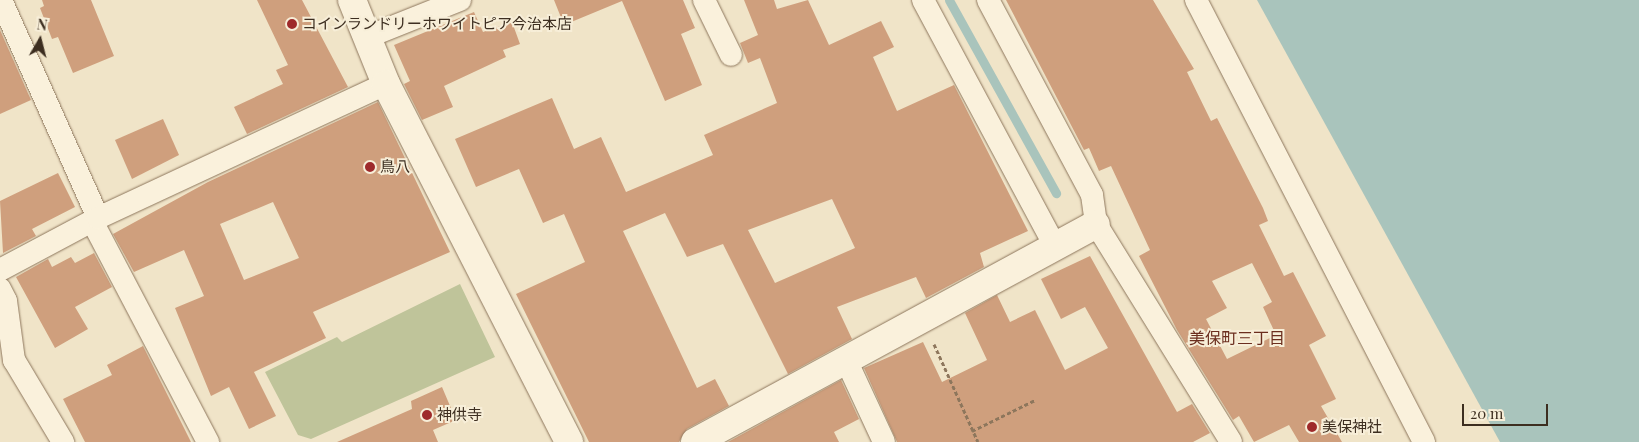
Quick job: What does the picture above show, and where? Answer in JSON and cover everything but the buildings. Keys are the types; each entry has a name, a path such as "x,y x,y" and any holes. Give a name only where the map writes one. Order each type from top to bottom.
{"street":[{"path":"1,0 95,219 208,442"},
{"path":"352,0 370,36 386,84 569,442"},
{"path":"370,36 460,0"},
{"path":"704,0 731,55"},
{"path":"923,0 1055,246"},
{"path":"988,0 1092,196 1096,224 1231,442"},
{"path":"1196,0 1424,442"},
{"path":"0,270 95,219 386,84"},
{"path":"695,442 1096,224"},
{"path":"0,289 6,301 14,360 63,442"},
{"path":"846,360 884,442"}],"path":[{"path":"923,318 978,442"},
{"path":"972,431 1035,400"}],"green space":[{"path":"460,284 495,357 311,439 298,435 265,372 337,337 342,342"}],"water":[{"path":"1257,0 1639,0 1639,442 1500,442"}],"waterway":[{"path":"949,0 1056,193"}],"place":[{"name":"コインランドリーホワイトピア今治本店","path":"292,24"},
{"name":"鳥八","path":"370,167"},
{"name":"神供寺","path":"427,415"},
{"name":"美保神社","path":"1312,427"}],"district":[{"name":"美保町三丁目","path":"1237,338"}]}
